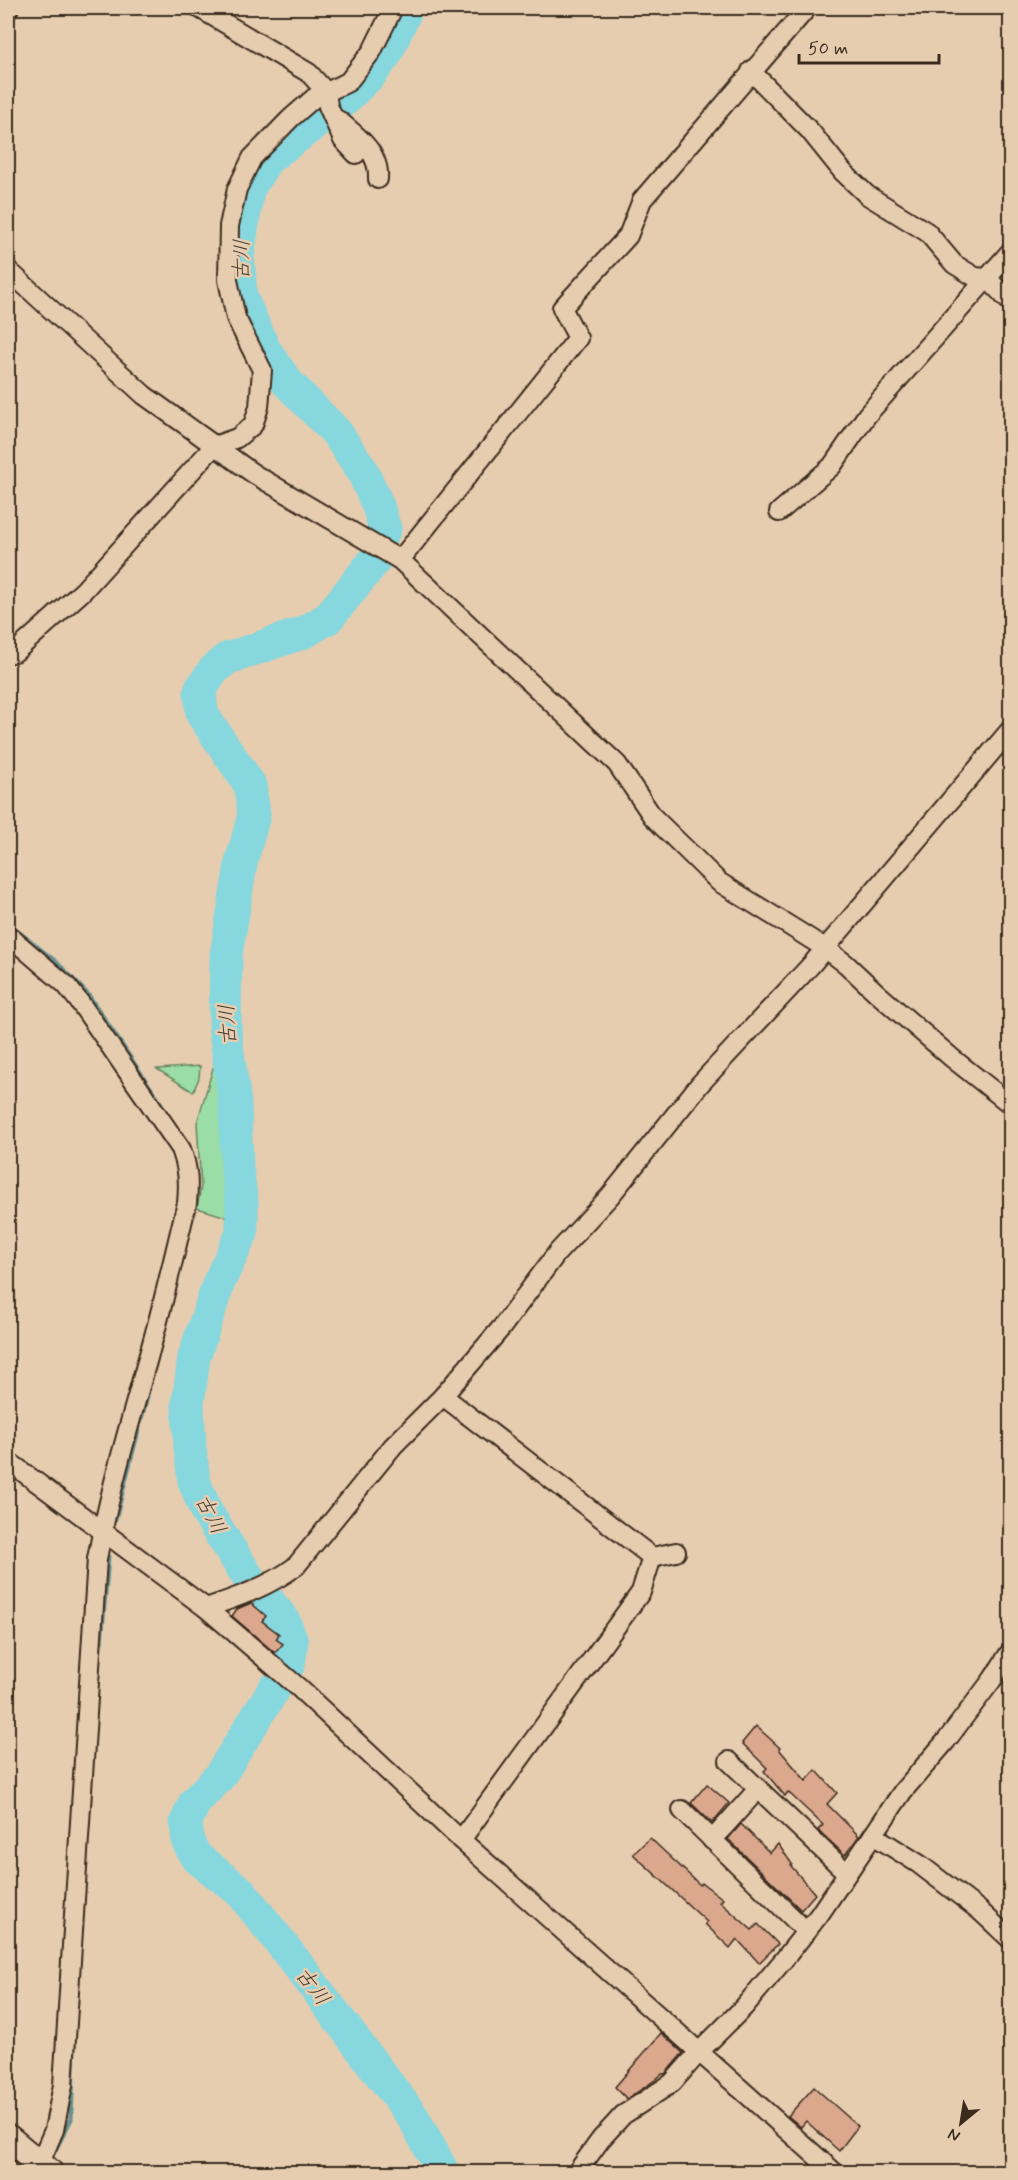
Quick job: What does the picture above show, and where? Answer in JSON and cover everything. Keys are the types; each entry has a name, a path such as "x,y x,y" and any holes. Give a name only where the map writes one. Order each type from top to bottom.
{"main road":[{"path":"8,2138 42,2170"}],"street":[{"path":"199,8 309,73 329,105 372,153 379,168 378,179"},
{"path":"329,105 372,51 393,8"},
{"path":"400,560 578,338 562,308 628,236 642,200 807,8"},
{"path":"751,71 810,131 843,172 867,195 927,232 954,264 975,277 987,278 1011,302"},
{"path":"8,654 15,652 83,591 214,446 237,438 253,425 259,407 262,370 236,318 228,280 229,226 237,189 252,158 314,98 329,105 343,140 356,154"},
{"path":"779,512 832,466 867,415 1011,252"},
{"path":"8,270 144,395 254,474 400,560 617,764 653,817 719,882 846,963 952,1058 1011,1104"},
{"path":"206,1608 267,1585 296,1566 393,1446 443,1396 501,1327 557,1253 610,1196 700,1084 825,948 1011,730"},
{"path":"8,935 66,985 81,1004 181,1149 188,1165 189,1183 187,1203 103,1530 98,1559 63,2085 54,2130 42,2170"},
{"path":"443,1396 652,1557 676,1552"},
{"path":"8,1461 206,1608 298,1688 461,1840 834,2172"},
{"path":"461,1840 641,1592 652,1557"},
{"path":"577,2172 622,2115 672,2083 744,2007 806,1931 903,1791 946,1741 1011,1652"},
{"path":"729,1761 847,1873"},
{"path":"712,1839 758,1789"},
{"path":"682,1810 806,1931"},
{"path":"873,1834 919,1864 979,1910 1011,1939"}],"green space":[{"path":"200,1066 199,1078 193,1092 157,1069"},
{"path":"213,1068 221,1071 236,1216 231,1227 227,1217 197,1208 201,1187 197,1123"}],"building":[{"path":"251,1603 266,1616 262,1621 279,1634 276,1639 283,1644 275,1653 232,1616 237,1609"},
{"path":"756,1726 780,1748 806,1781 816,1770 837,1793 827,1804 859,1836 845,1855 818,1830 823,1825 788,1792 785,1796 764,1771 767,1768 742,1743"},
{"path":"707,1784 729,1803 712,1823 691,1803"},
{"path":"741,1824 770,1853 778,1844 792,1864 791,1866 815,1894 801,1910 728,1839"},
{"path":"650,1838 700,1885 702,1883 723,1899 720,1902 752,1930 758,1924 778,1944 759,1963 737,1939 730,1948 705,1924 707,1922 633,1854"},
{"path":"661,2033 683,2053 665,2074 627,2099 615,2087"},
{"path":"814,2087 858,2126 839,2151 806,2121 801,2127 788,2116"}],"waterway":[{"name":"古川","path":"383,533 385,529 378,506 362,470 336,432 287,382 265,350 241,297 238,256 248,190 267,159 337,107 370,75 386,54 407,8"},
{"name":"古川","path":"248,1577 207,1513 194,1481 190,1448 188,1404 194,1357 219,1282 242,1233 235,1103 225,1031 226,955 242,859 254,815 250,785 202,714 200,690 213,671 226,659 305,632 328,618 375,560"},
{"path":"8,924 56,962 88,995 161,1104"},
{"path":"115,1520 147,1396"},
{"path":"101,1642 108,1557"},
{"name":"古川","path":"269,1602 283,1619 292,1641 289,1664"},
{"name":"古川","path":"274,1689 219,1777 195,1802 186,1822 188,1842 196,1857 241,1892 304,1973 413,2117 443,2172"},
{"path":"55,2150 71,2119 74,2046"}]}
